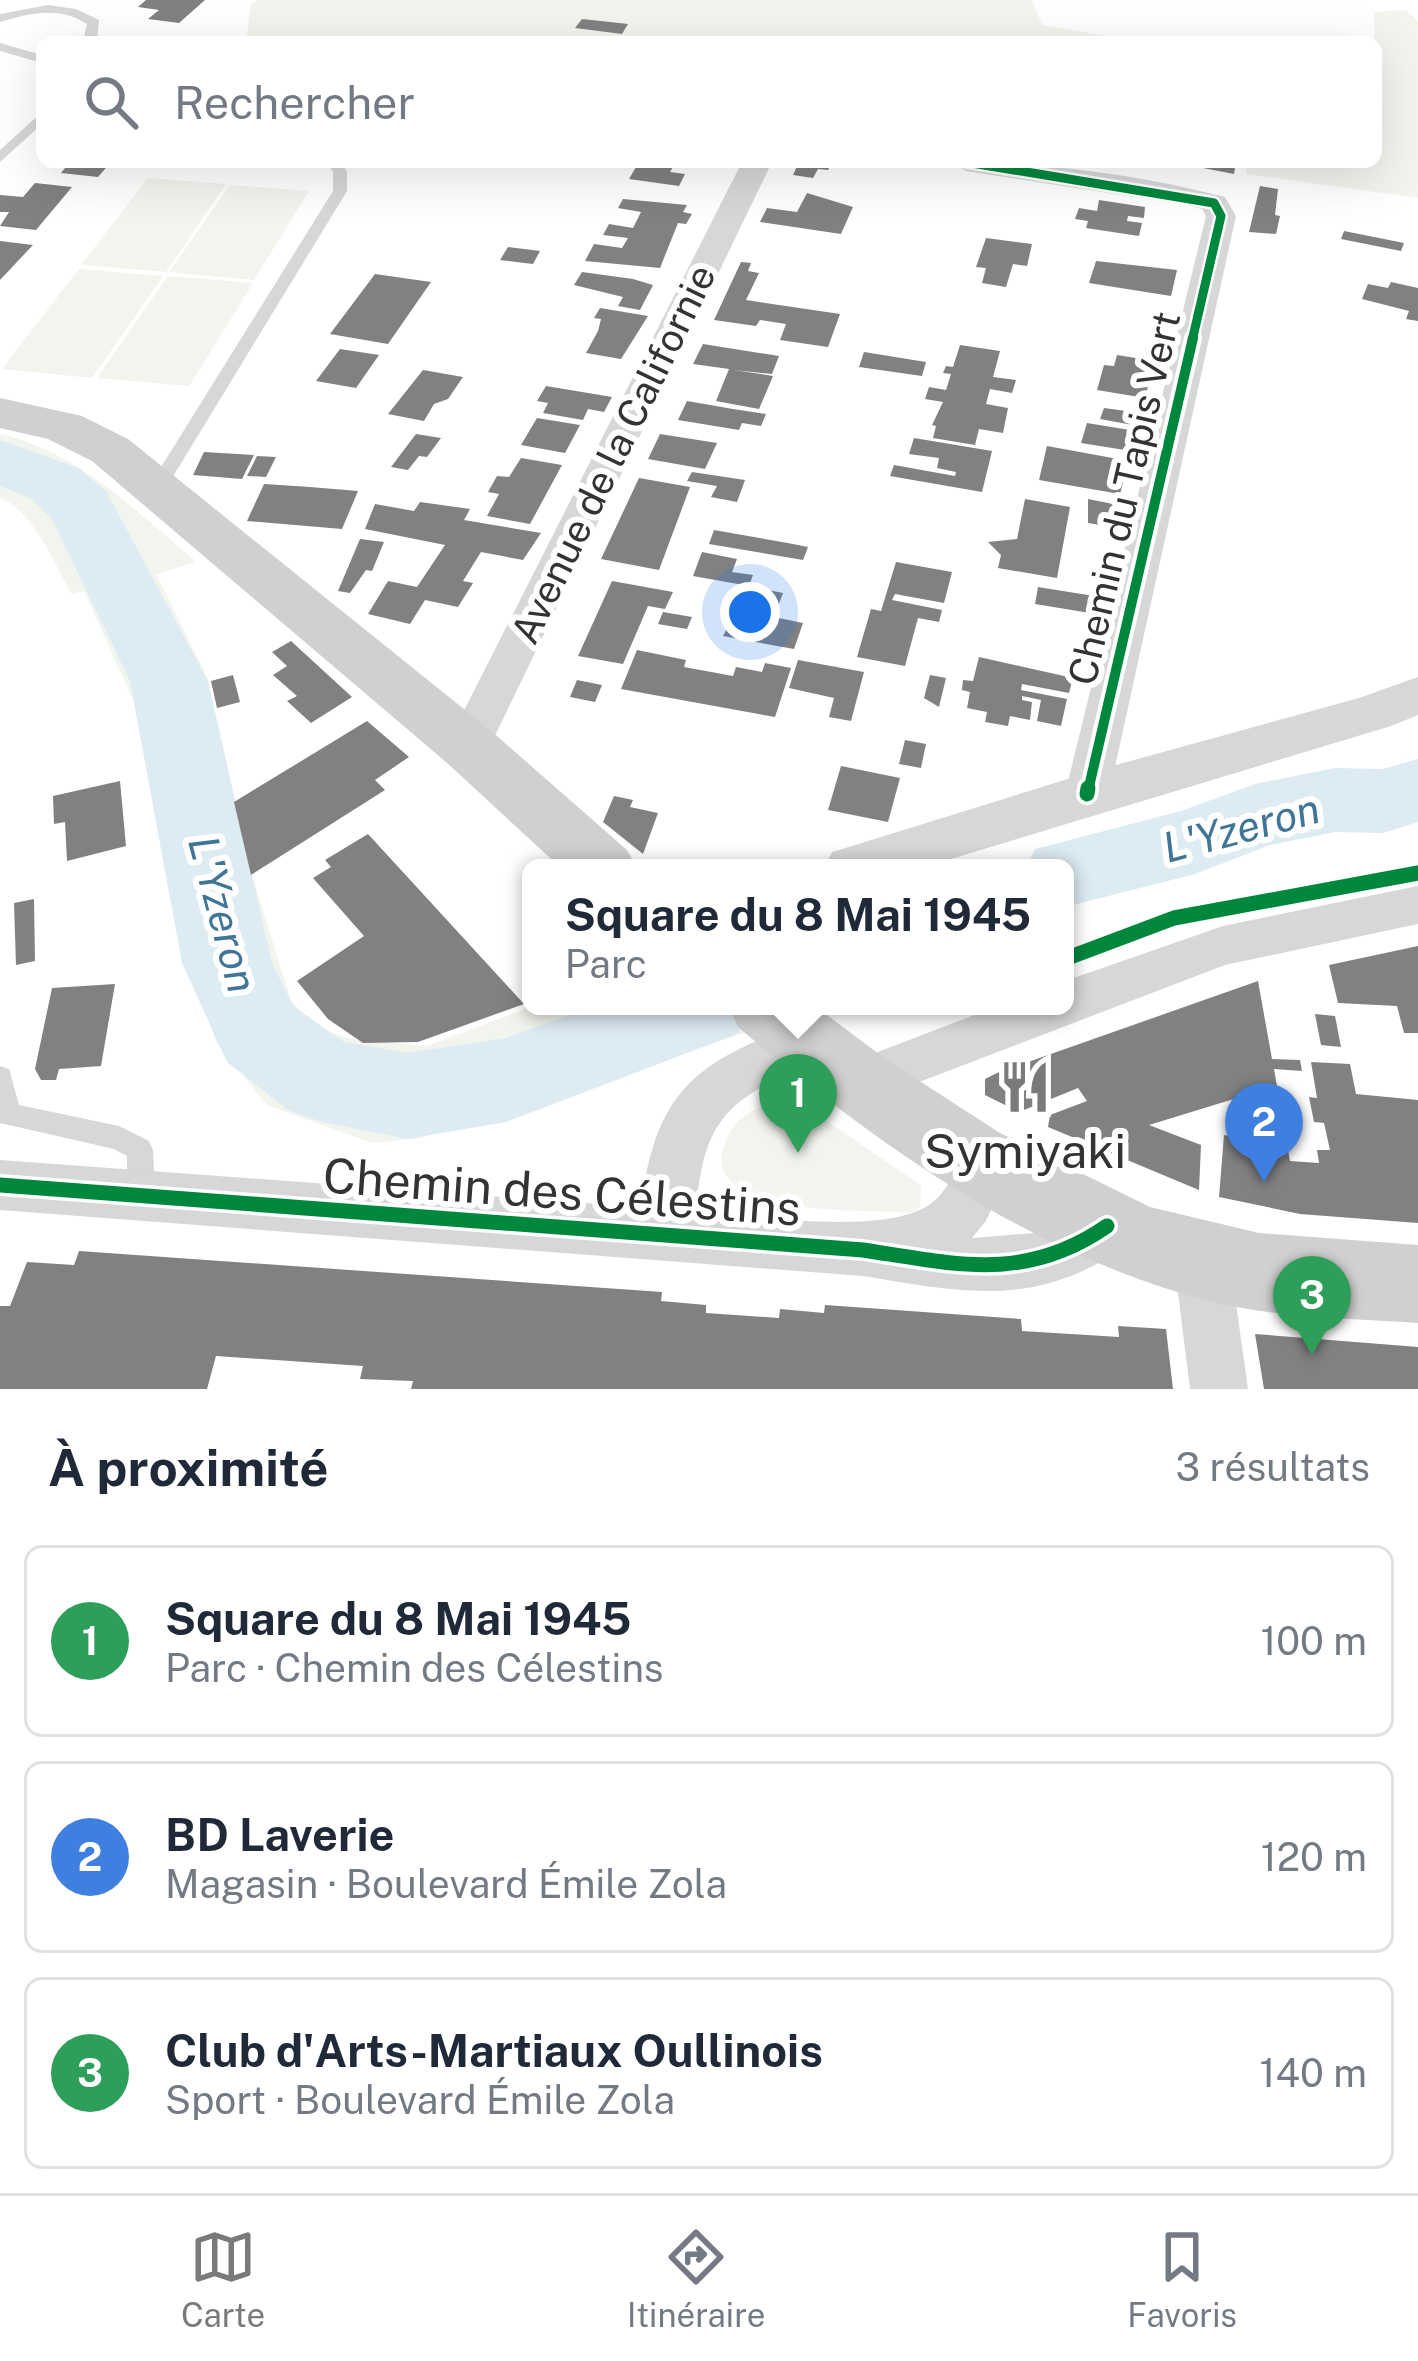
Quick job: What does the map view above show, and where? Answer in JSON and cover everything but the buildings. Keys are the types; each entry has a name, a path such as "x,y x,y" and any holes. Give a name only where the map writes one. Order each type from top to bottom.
{"main road":[{"path":"0,413 64,427 110,450 468,746 594,859"},
{"path":"803,1038 985,1163 1107,1226 1202,1261 1267,1273 1418,1284"}],"street":[{"name":"Avenue de la Californie","path":"468,746 754,168"},
{"name":"Chemin du Tapis Vert","path":"1005,168 1187,196 1214,203 1222,216 1087,794"},
{"path":"881,859 1087,794 1373,713 1418,695"},
{"path":"1074,1000 1223,946 1418,905"},
{"name":"Chemin des Célestins","path":"666,1236 674,1170 692,1119 711,1091 803,1038 984,1015"},
{"name":"Chemin des Célestins","path":"863,1250 943,1229 965,1212 985,1163"},
{"name":"Chemin des Célestins","path":"0,1185 863,1250 981,1266 1052,1261 1107,1226"},
{"path":"1202,1261 1219,1389"}],"lane":[{"path":"0,19 49,7 82,13 94,22 91,36"},
{"path":"0,47 36,57"},
{"path":"0,158 36,122"},
{"path":"157,488 340,190 338,168"},
{"path":"0,1077 8,1114 119,1138 140,1150 141,1196"}],"shaded area":[{"path":"258,0 1032,0 1042,25 1108,36 247,36 251,4"},
{"path":"1406,10 1418,21 1418,198 1246,174 1246,168 1382,168 1382,36 1374,36 1374,12"},
{"path":"148,178 226,184 166,272 81,265"},
{"path":"230,185 309,191 254,280 169,272"},
{"path":"79,269 163,276 92,378 2,369"},
{"path":"168,276 253,283 189,386 97,378"},
{"path":"0,434 28,442 80,469 196,562 156,574 208,679 230,806 291,1000 315,1027 351,1039 427,1046 522,1010 522,1015 758,1015 769,1025 421,1138 372,1143 267,1105 216,1042 191,969 143,722 84,591 72,594 33,526 0,498"},
{"path":"769,1103 806,1107 913,1180 921,1186 920,1208 910,1213 792,1205 737,1186 723,1169 724,1146 741,1119"}],"waterway":[{"name":"L'Yzeron","path":"0,461 54,483 81,507 169,681 227,963 260,1034 322,1080 407,1096 506,1080 680,1015"},
{"name":"L'Yzeron","path":"1074,871 1195,841 1255,816 1335,800 1383,801 1418,790"}],"cycle path":[{"path":"1005,168 1187,196 1214,203 1221,216 1087,794"},
{"path":"1074,956 1174,918 1418,873"},
{"path":"0,1185 863,1250 990,1266 1050,1258 1079,1246 1107,1226"}],"place":[{"name":"Symiyaki","path":"1025,1087"},
{"name":"Square du 8 Mai 1945","path":"798,1153"},
{"name":"BD Laverie","path":"1264,1182"},
{"name":"Club d'Arts-Martiaux Oullinois","path":"1312,1355"}]}
